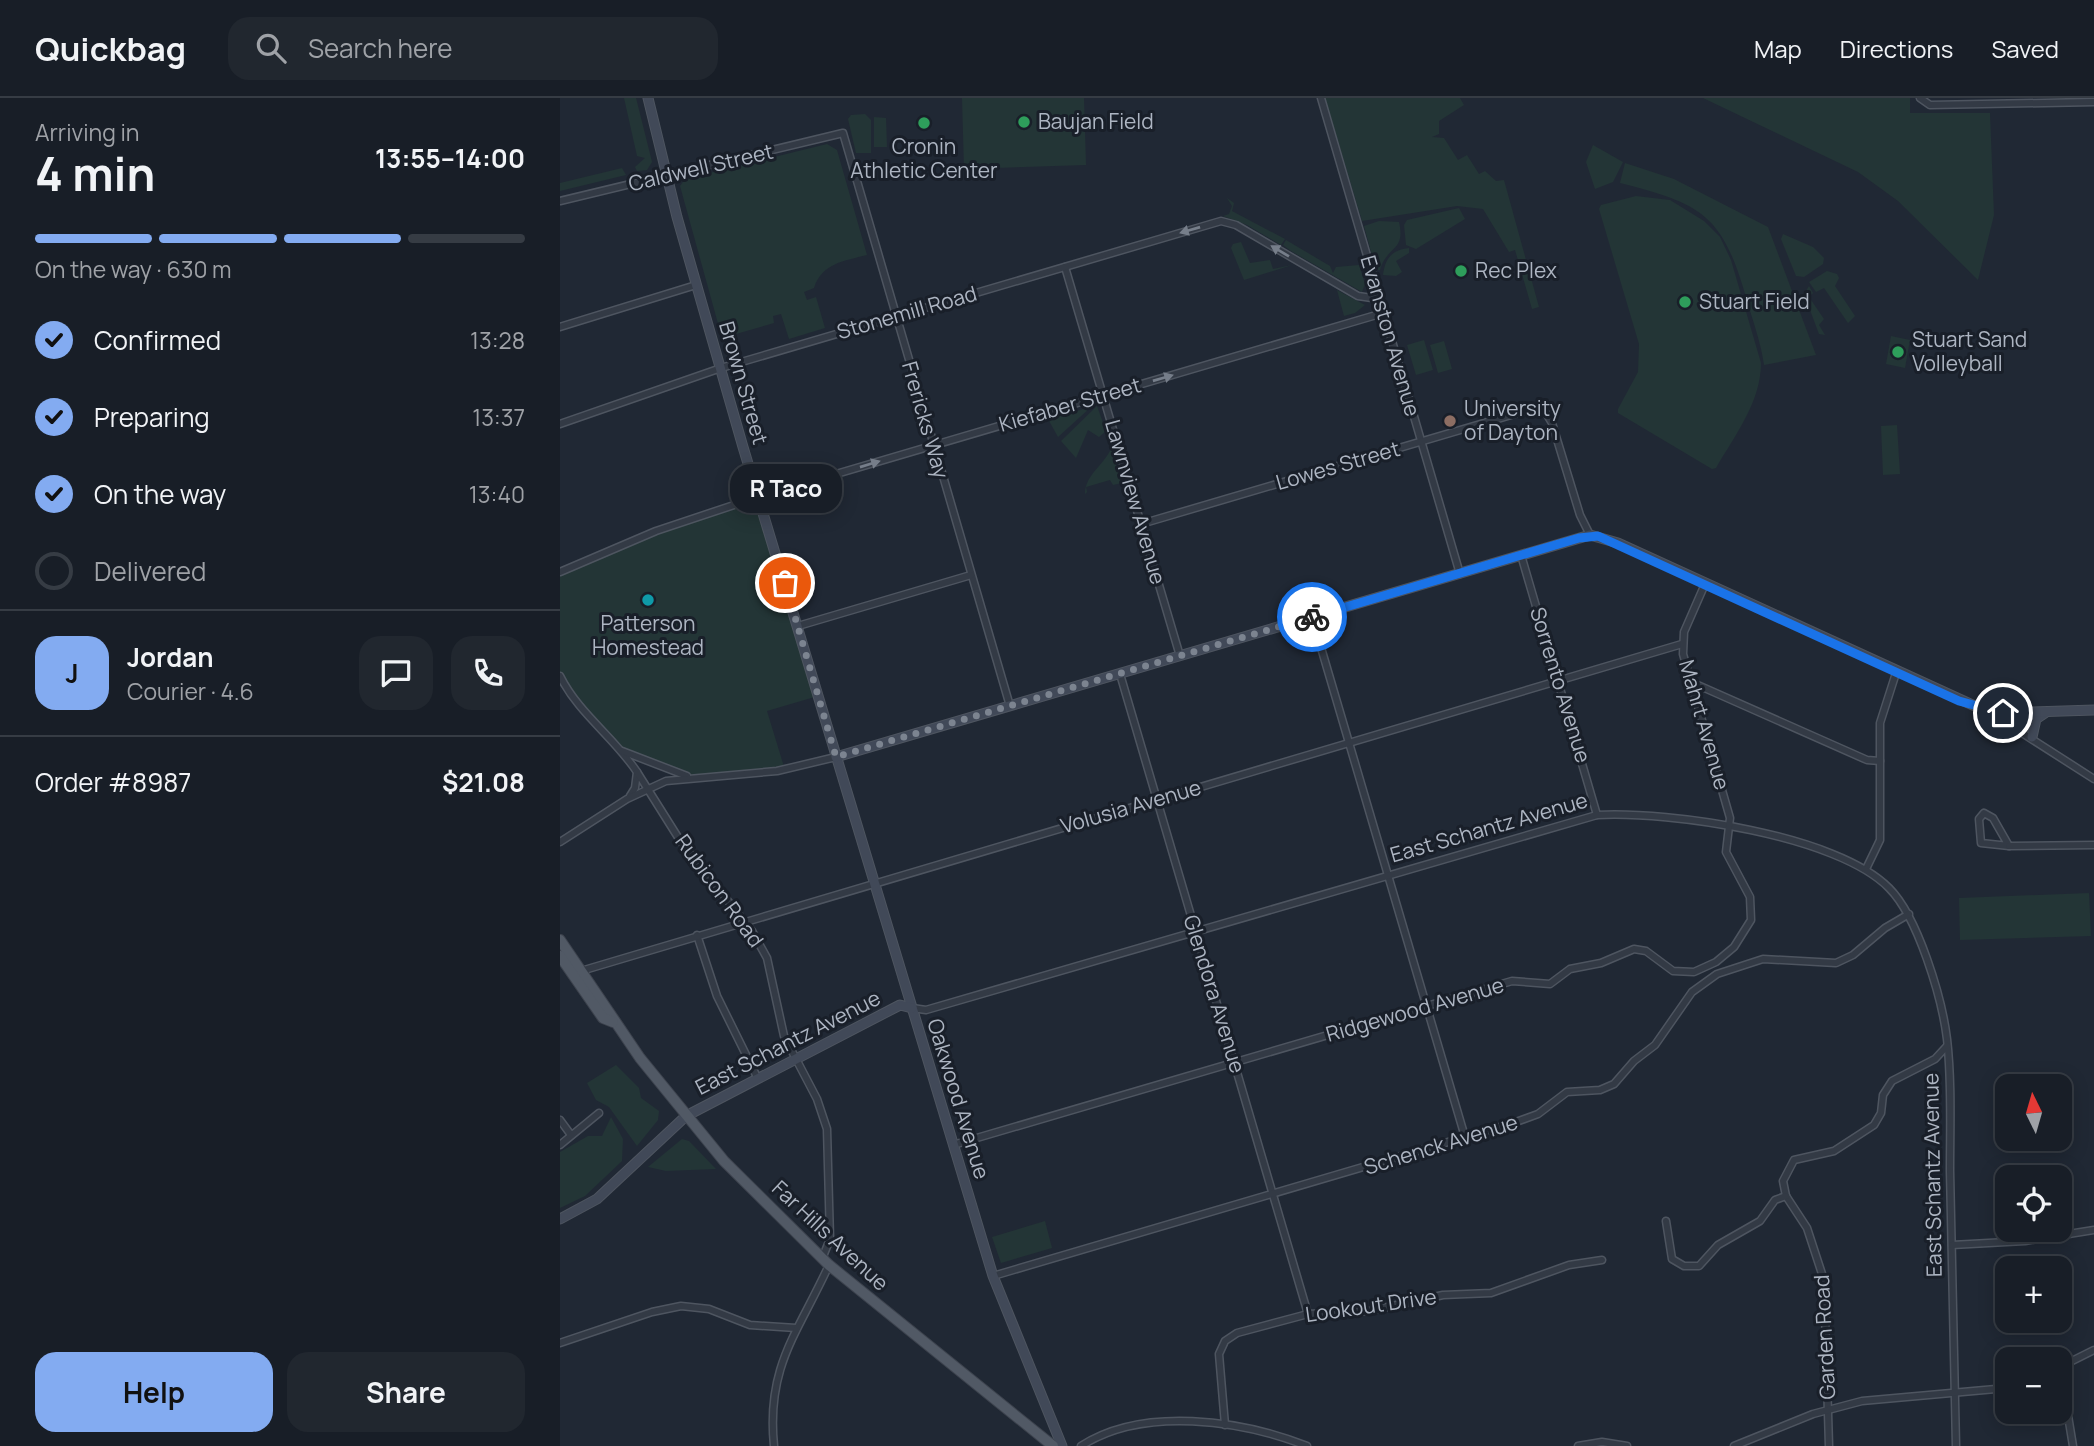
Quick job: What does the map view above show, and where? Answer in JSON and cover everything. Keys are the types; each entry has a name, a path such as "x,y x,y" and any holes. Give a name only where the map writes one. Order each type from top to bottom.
{"main road":[{"name":"Far Hills Avenue","path":"560,940 612,1015 613,1022 724,1161 826,1262 1053,1446"},
{"name":"Far Hills Avenue","path":"560,956 603,1018 613,1022"}],"street":[{"name":"Brown Street","path":"648,98 696,285 836,757"},
{"name":"Evanston Avenue","path":"1321,98 1460,574"},
{"path":"1920,99 1930,105 2001,101 2094,102"},
{"name":"Caldwell Street","path":"560,201 842,134"},
{"name":"Frericks Way","path":"842,134 1010,706"},
{"name":"Stonemill Road","path":"560,424 720,368 1222,221 1231,222 1358,296 1378,299"},
{"name":"Lawnview Avenue","path":"1065,267 1180,656"},
{"path":"560,327 696,285"},
{"name":"Kiefaber Street","path":"560,572 656,531 758,497 1383,313"},
{"name":"Lowes Street","path":"1141,524 1535,408 1544,411 1555,430 1580,515 1590,535"},
{"path":"560,842 648,788 690,777 777,771 836,757 1590,535 1618,543 1959,701 2003,713 2094,710"},
{"name":"Sorrento Avenue","path":"1521,555 1597,815"},
{"path":"797,626 971,575"},
{"name":"Mahrt Avenue","path":"1705,584 1684,632 1682,644 1727,806 1730,827"},
{"path":"1312,617 1465,1137"},
{"name":"Volusia Avenue","path":"581,971 873,882 1682,644"},
{"path":"1866,869 1880,840 1881,718 1896,673"},
{"name":"Glendora Avenue","path":"1120,674 1308,1314"},
{"name":"Rubicon Road","path":"560,676 585,714 637,772 681,842 745,921 766,958 781,1027 817,1099 827,1129 830,1239 826,1262 775,1380 772,1411 774,1446"},
{"path":"1691,682 1847,751 1880,761"},
{"path":"2032,737 2036,719 2049,711"},
{"path":"2003,713 2005,722 2094,779"},
{"name":"Rubicon Road","path":"620,750 690,777"},
{"name":"Oakwood Avenue","path":"836,757 993,1276 1062,1446"},
{"path":"627,799 635,788 637,772"},
{"path":"2009,846 1993,818 1989,814 1980,816 1981,843 2009,846 2094,845"},
{"name":"East Schantz Avenue","path":"560,1219 597,1199 686,1116 900,1005 926,1010 1597,815 1730,827 1782,836 1866,869 1890,888 1909,914 1941,1013 1947,1045 1956,1446"},
{"path":"1688,974 1723,957 1742,939 1751,920 1750,897 1727,852 1730,827"},
{"name":"Schenck Avenue","path":"993,1276 1528,1119 1567,1092 1600,1090 1614,1084 1626,1069 1655,1045 1682,1005 1703,982 1731,967 1763,959 1823,964 1845,960 1885,928 1909,914"},
{"path":"698,936 717,996 758,1079"},
{"name":"Ridgewood Avenue","path":"953,1145 1512,981 1550,984 1570,969 1601,963 1633,949 1646,950 1673,971 1688,974 1703,982"},
{"path":"1666,1221 1672,1259 1684,1266 1699,1266 1725,1239 1753,1226 1775,1200 1786,1196 1783,1181 1794,1160 1835,1151 1874,1125 1881,1113 1883,1095 1892,1081 1934,1059 1947,1045"},
{"path":"560,1145 599,1113"},
{"path":"560,1120 571,1135"},
{"name":"Garden Road","path":"1786,1196 1811,1236 1824,1280 1829,1446"},
{"path":"1952,1245 2025,1241 2094,1230"},
{"name":"Lookout Drive","path":"1225,1425 1219,1362 1225,1342 1237,1333 1308,1314 1369,1311 1443,1295 1491,1293 1569,1265 1602,1260"},
{"path":"560,1343 652,1312 681,1307 709,1310 750,1325 796,1328"},
{"path":"2072,1361 2094,1350"},
{"path":"1734,1446 1829,1409 1890,1396 1995,1389"},
{"path":"2069,1424 2073,1446"},
{"path":"1081,1446 1106,1432 1133,1425 1225,1425 1257,1429 1307,1446"},
{"path":"1578,1446 1602,1442 1627,1446"}],"shaded area":[{"path":"624,98 636,98 652,162 647,170 637,171 635,167 645,158 637,156"},
{"name":"Baujan Field","path":"962,98 1084,98 1086,165 964,169"},
{"path":"1325,98 1460,98 1464,105 1439,121 1439,134 1432,137 1444,138 1458,160 1467,155 1479,174 1485,171 1496,181 1504,180 1539,307 1532,309 1515,250 1509,252 1483,209 1457,206 1362,221"},
{"path":"1703,98 1910,98 1910,113 1990,113 1994,215 1978,280 1898,201 1858,172"},
{"path":"865,114 871,120 871,153 856,153 848,119 851,115"},
{"path":"874,117 886,118 887,147 874,147"},
{"path":"827,144 837,150 867,255 842,261 828,268 814,288 804,292 807,300 816,297 825,328 789,339 781,314 773,316 774,323 722,338 680,186 685,179"},
{"path":"1593,145 1623,162 1613,182 1595,189 1586,162"},
{"path":"1625,163 1674,179 1768,227 1816,355 1764,365 1759,339 1737,269 1717,230 1690,206 1620,183"},
{"path":"622,168 626,175 560,191 560,183"},
{"name":"Stuart Field","path":"1636,196 1670,200 1704,221 1720,237 1731,260 1761,363 1760,377 1752,405 1716,468 1712,469 1618,413 1638,372 1639,344 1599,209 1601,205"},
{"path":"1227,198 1234,203 1232,211 1285,239 1281,245 1247,225 1223,216 1229,214 1232,206"},
{"path":"1459,208 1465,219 1416,249 1406,245 1404,225 1407,220"},
{"path":"1379,221 1399,222 1400,239 1380,270 1376,270 1364,226"},
{"path":"1783,234 1813,247 1824,258 1823,264 1804,277 1796,276 1781,239"},
{"path":"1286,240 1330,266 1333,273 1336,267 1359,265 1365,284 1362,292 1291,251 1283,245"},
{"path":"1241,242 1250,263 1270,260 1273,269 1292,265 1244,280 1231,248 1233,244"},
{"path":"1409,248 1409,253 1396,261 1402,272 1396,276 1383,275 1390,256"},
{"path":"1827,271 1837,274 1839,278 1835,286 1855,316 1848,323 1824,288 1816,292 1809,282"},
{"path":"1809,286 1813,293 1809,297 1824,319 1819,325 1825,335 1819,334 1804,294"},
{"path":"1337,290 1365,305 1355,313 1344,316"},
{"name":"Stuart Sand Volleyball","path":"1891,336 1910,340 1905,368 1886,364"},
{"path":"1424,340 1433,370 1416,375 1407,345"},
{"path":"1444,341 1452,369 1438,373 1430,345"},
{"path":"1097,406 1106,431 1099,437 1088,430 1076,458 1061,441"},
{"path":"1091,407 1058,437 1048,419"},
{"path":"1897,425 1900,474 1883,475 1881,426"},
{"path":"1111,449 1122,483 1113,485 1110,480 1086,487"},
{"path":"758,497 818,696 767,711 785,770 690,777 620,750 599,730 560,676 560,572 604,552"},
{"path":"2089,893 2091,936 1960,940 1959,898"},
{"path":"616,1065 639,1088 641,1098 659,1111 658,1120 637,1146 609,1107 596,1100 587,1083"},
{"path":"611,1117 623,1139 622,1161 585,1196 560,1208 560,1152 588,1136 602,1136"},
{"path":"682,1139 689,1141 716,1169 666,1171 648,1167"},
{"path":"1045,1221 1052,1248 1001,1263 992,1237"}],"way so far":[{"path":"785,583 836,757 1312,617"}],"place":[{"name":"Baujan Field","path":"1024,122"},
{"name":"Cronin Athletic Center","path":"924,123"},
{"name":"Rec Plex","path":"1461,271"},
{"name":"Stuart Field","path":"1685,302"},
{"name":"Stuart Sand Volleyball","path":"1898,352"},
{"name":"University of Dayton","path":"1450,421"},
{"name":"R Taco","path":"785,583"},
{"name":"Patterson Homestead","path":"648,600"}],"route":[{"path":"1312,617 1579,538 1598,536 1959,701 2003,713"}]}
